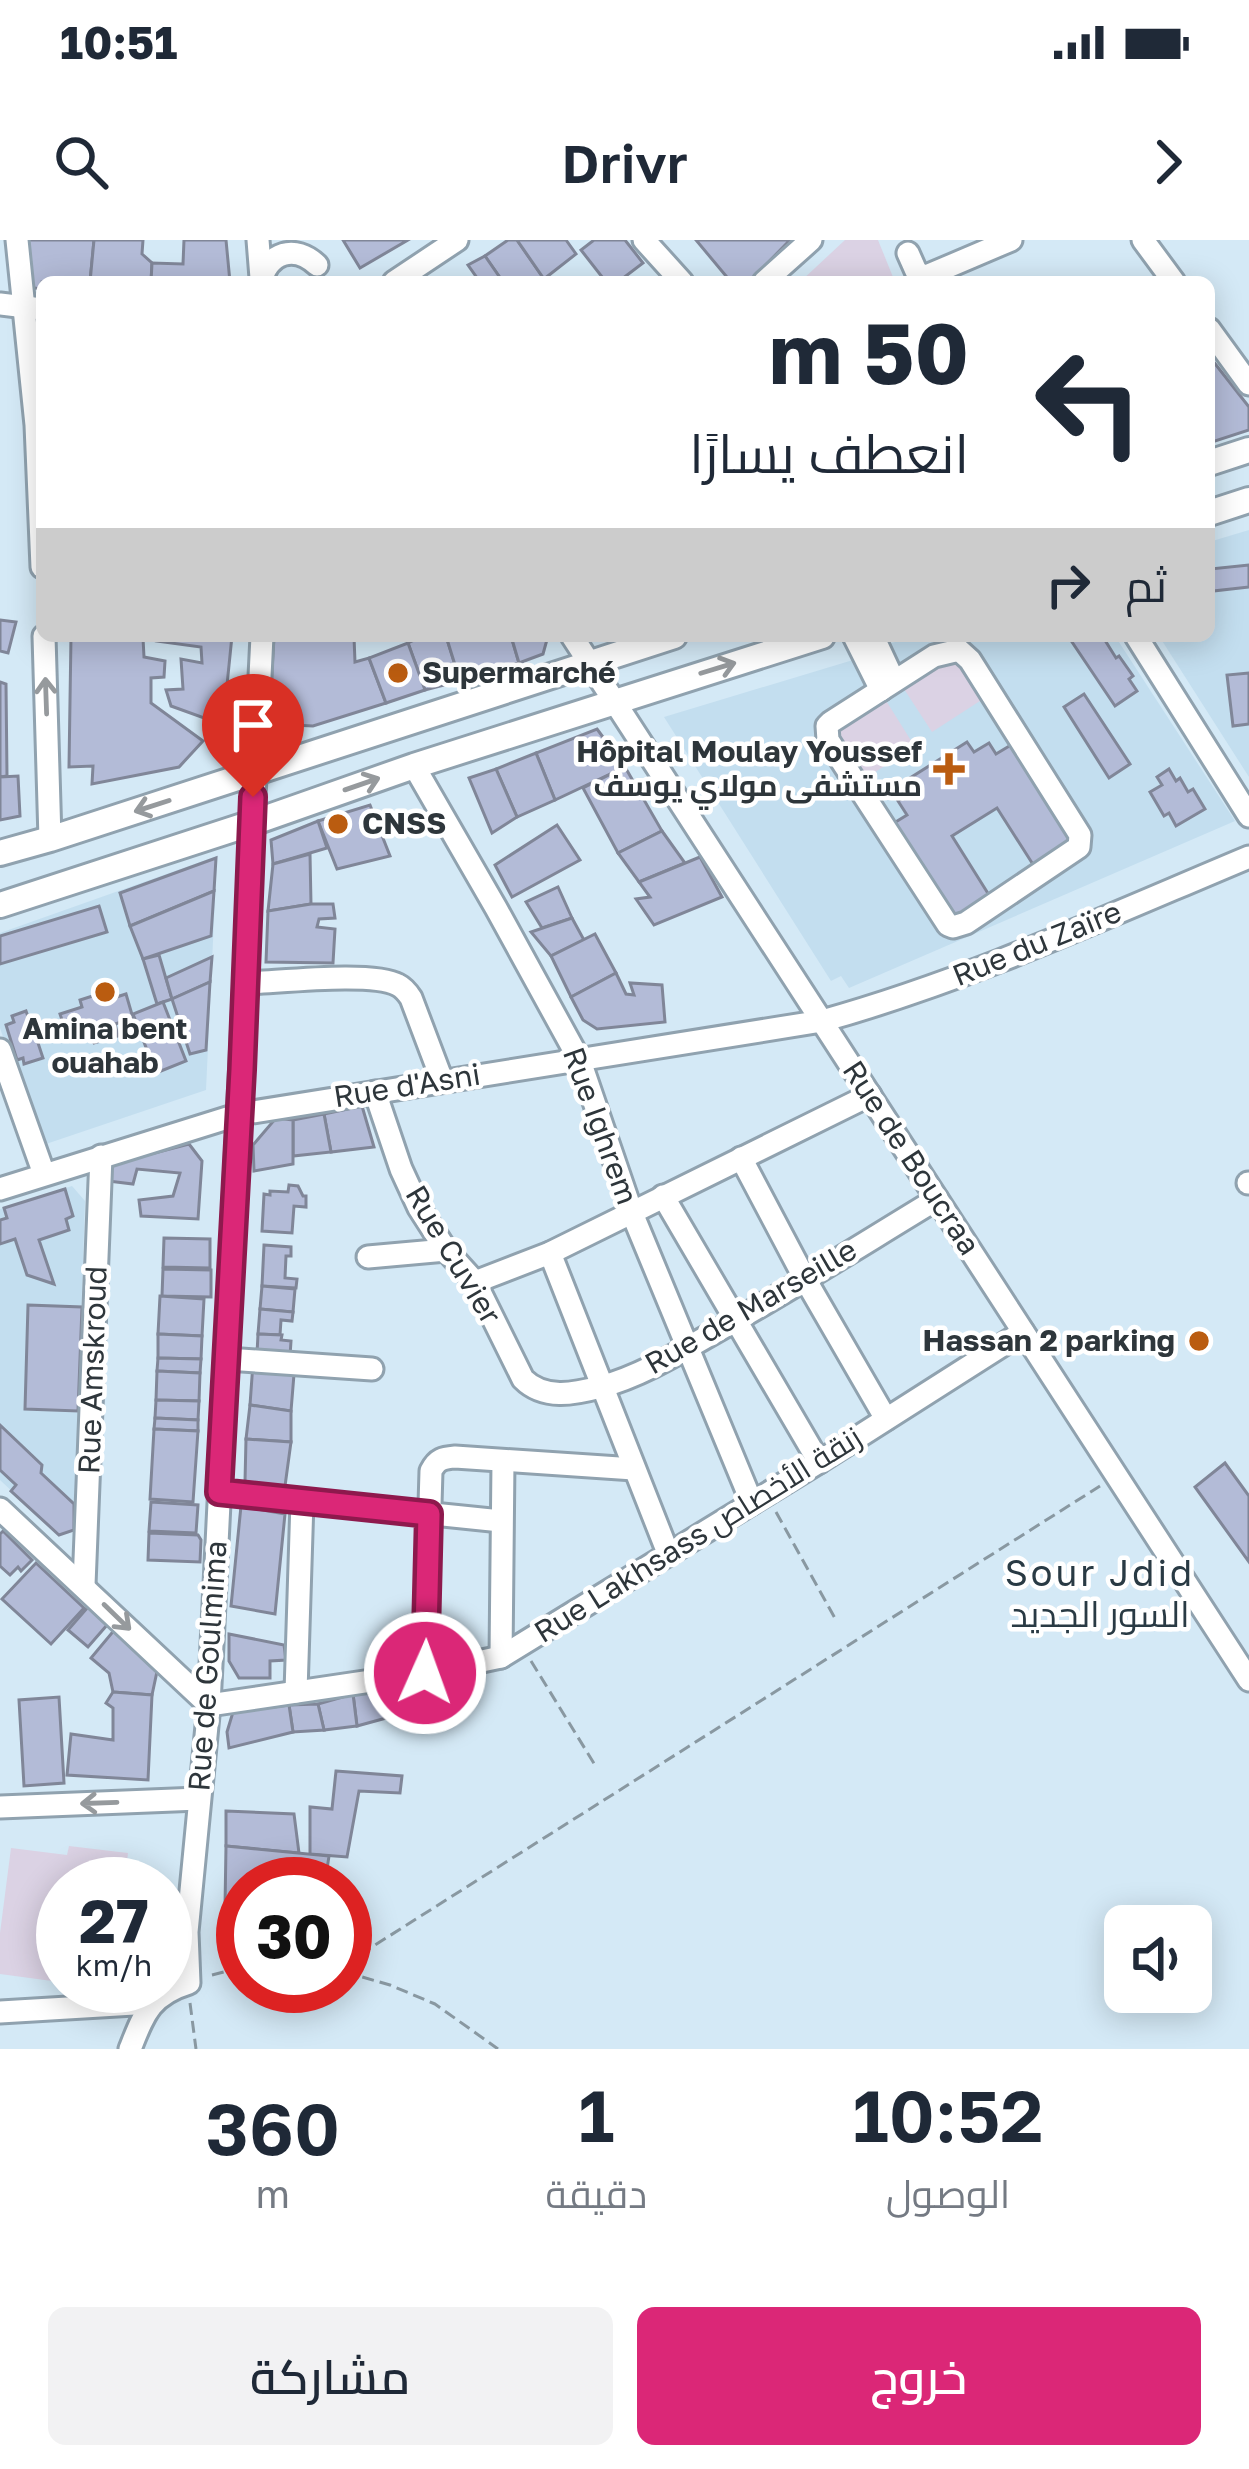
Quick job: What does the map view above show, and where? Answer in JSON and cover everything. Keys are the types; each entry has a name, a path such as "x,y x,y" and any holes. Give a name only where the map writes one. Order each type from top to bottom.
{"main road":[{"path":"1215,461 1249,450"},
{"path":"1215,511 1249,500"},
{"path":"0,853 655,642"},
{"path":"0,904 803,642"}],"street":[{"path":"17,240 36,425"},
{"path":"258,240 259,276"},
{"path":"304,240 322,276"},
{"path":"403,276 458,240"},
{"path":"644,240 677,276"},
{"path":"771,276 811,240"},
{"path":"930,276 1011,240"},
{"path":"1143,240 1170,276"},
{"path":"908,253 922,276"},
{"path":"260,276 280,255 300,254 322,276"},
{"path":"1215,337 1249,383"},
{"path":"44,642 50,839"},
{"name":"Rue de Goulmima","path":"192,1877 209,1705 262,642"},
{"name":"Rue de Boucraa","path":"576,642 1249,1680"},
{"path":"858,642 888,686"},
{"path":"875,642 888,686"},
{"path":"1140,642 1249,816"},
{"path":"944,652 966,654 1080,835 1079,847 959,926 948,925 828,740 826,726 888,686 944,652"},
{"name":"Rue Ighrem","path":"414,766 580,1061 632,1213 759,1498"},
{"name":"Rue du Zaïre","path":"822,1021 883,1004 1012,956 1249,857"},
{"path":"247,982 358,979 403,987 412,998 442,1080"},
{"name":"Rue d'Asni","path":"0,1189 240,1114 822,1021"},
{"path":"0,1050 44,1174"},
{"name":"Rue Cuvier","path":"375,1092 419,1208 446,1250 475,1282 523,1379 536,1390 557,1395"},
{"path":"475,1282 550,1253 870,1095"},
{"name":"Rue Amskroud","path":"84,1585 101,1156"},
{"path":"741,1158 886,1419"},
{"path":"662,1196 819,1462"},
{"name":"Rue de Marseille","path":"557,1395 602,1387 689,1347 937,1199"},
{"path":"368,1257 446,1250"},
{"path":"550,1253 668,1553"},
{"name":"Rue Lakhsass زنقة الأخصاص","path":"209,1705 501,1657 1023,1332"},
{"path":"227,1359 372,1369"},
{"path":"425,1673 431,1471 441,1459 634,1469"},
{"path":"501,1657 502,1461"},
{"path":"219,1492 501,1521"},
{"path":"296,1693 302,1501"},
{"path":"0,1509 209,1705"},
{"path":"0,1807 199,1799"},
{"path":"0,2012 36,2010"},
{"path":"130,2049 147,2013"}],"path":[{"path":"372,1947 1116,1475"},
{"path":"759,1498 836,1620"},
{"path":"521,1644 595,1765"},
{"path":"372,1980 435,2004 498,2049"},
{"path":"192,2011 196,2049"}],"shaded area":[{"path":"845,240 878,240 893,276 806,276"},
{"path":"1249,530 1249,777 1163,642 1215,642 1215,540"},
{"name":"Hôpital Moulay Youssef مستشفى مولاي يوسف","path":"1119,642 1235,821 849,988 841,976 831,981 664,717 853,660 858,667 892,643"},
{"path":"949,659 959,662 983,699 932,732 904,689"},
{"path":"885,699 915,747 864,779 835,734"},
{"name":"Amina bent ouahab","path":"217,856 206,1090 40,1146 0,1028 0,933"},
{"path":"72,1186 85,1201 74,1530 59,1535 0,1480 0,1209"},
{"path":"69,1846 128,1853 127,1857 36,1857 36,1979 0,1974 11,1848 67,1855"}],"building":[{"path":"25,240 94,240 91,276 36,276 36,288 26,287"},
{"path":"94,240 143,240 142,254 152,263 151,276 91,276"},
{"path":"184,240 226,240 229,276 151,276 152,263 183,264"},
{"path":"343,240 408,240 360,268"},
{"path":"508,240 517,240 542,276 499,276 485,256"},
{"path":"517,240 566,240 576,254 542,276"},
{"path":"594,240 625,240 643,263 626,276 601,276 581,250"},
{"path":"696,240 790,240 755,276 726,276"},
{"path":"485,256 499,276 476,276 468,265"},
{"path":"1215,364 1249,407 1249,430 1215,441"},
{"path":"1249,565 1249,587 1215,591 1215,568"},
{"path":"0,620 16,622 8,653 0,651"},
{"path":"71,642 143,642 144,657 165,661 164,677 151,678 151,703 203,741 179,767 92,784 93,766 69,767"},
{"path":"164,642 231,642 227,685 204,718 171,706 166,690 183,689 181,659 202,663 201,647"},
{"path":"274,642 354,642 355,662 369,658 386,703 313,726 293,725 270,705"},
{"path":"448,642 460,681 425,690 408,643"},
{"path":"448,642 513,642 519,663 460,681"},
{"path":"513,642 546,642 543,654 519,663"},
{"path":"1072,642 1106,642 1133,676 1129,679 1137,691 1115,706"},
{"path":"408,643 425,690 386,703 369,658"},
{"path":"1249,673 1249,724 1233,726 1227,675"},
{"path":"0,682 6,684 7,776 0,777"},
{"path":"1084,694 1130,764 1109,778 1064,707"},
{"path":"597,729 625,767 555,800 536,753"},
{"path":"967,742 974,752 989,743 996,754 1011,745 1072,842 1034,866 997,808 952,836 989,895 953,918 894,823 907,815 898,801 917,788 910,778"},
{"path":"536,753 555,800 517,817 496,769"},
{"path":"625,767 662,831 618,853 583,788"},
{"path":"496,769 517,817 492,833 469,778"},
{"path":"1169,769 1188,792 1193,789 1205,809 1176,826 1150,792 1162,785 1157,777"},
{"path":"18,776 20,816 0,820 0,777"},
{"path":"370,805 390,856 337,869 318,821"},
{"path":"318,821 327,848 273,864 271,840"},
{"path":"557,825 580,860 512,897 495,865"},
{"path":"662,831 685,863 639,882 618,853"},
{"path":"310,854 311,904 268,911 273,864"},
{"path":"700,857 722,897 654,925 636,899 650,897 639,882"},
{"path":"216,858 214,891 130,926 120,893"},
{"path":"558,887 572,918 542,928 526,902"},
{"path":"214,891 211,936 143,959 130,926"},
{"path":"333,904 335,918 319,919 317,927 335,929 333,963 266,962 268,911"},
{"path":"99,906 107,932 0,964 0,936"},
{"path":"572,918 584,940 551,956 531,932"},
{"path":"595,934 616,973 571,997 551,956"},
{"path":"159,955 172,999 157,1004 143,959"},
{"path":"212,957 210,982 172,999 166,978"},
{"path":"616,973 626,994 634,995 630,983 662,985 665,1022 597,1029 583,1020 571,997"},
{"path":"210,982 206,1050 190,1054 172,999"},
{"path":"102,993 104,1001 126,994 133,1018 115,1024 118,1036 94,1043 90,1034 69,1041 60,1014"},
{"path":"163,1002 186,1061 156,1073 133,1014"},
{"path":"26,1011 32,1028 48,1023 51,1035 37,1040 43,1058 24,1064 23,1058 17,1060 6,1025 14,1022 12,1016"},
{"path":"362,1106 374,1147 331,1152 324,1114"},
{"path":"324,1114 331,1152 293,1156 293,1120"},
{"path":"276,1118 293,1120 293,1164 254,1171 253,1145"},
{"path":"189,1144 202,1161 198,1219 141,1216 139,1200 173,1196 180,1173 137,1169 133,1184 108,1181 112,1164"},
{"path":"289,1185 298,1186 306,1196 306,1207 294,1206 292,1233 262,1231 264,1194 288,1192"},
{"path":"65,1189 73,1216 66,1219 69,1230 39,1240 54,1284 27,1275 15,1239 0,1244 0,1220 7,1218 4,1208"},
{"path":"164,1238 210,1239 210,1268 163,1267"},
{"path":"264,1245 291,1247 285,1278 297,1279 296,1288 262,1286"},
{"path":"163,1269 211,1270 211,1297 162,1296"},
{"path":"262,1286 295,1289 293,1312 260,1309"},
{"path":"160,1296 204,1299 202,1336 158,1334"},
{"path":"28,1305 82,1307 78,1411 25,1409"},
{"path":"260,1309 293,1312 292,1321 281,1320 280,1335 258,1334"},
{"path":"158,1334 202,1336 201,1359 158,1358"},
{"path":"258,1334 282,1335 281,1340 291,1341 290,1356 257,1354"},
{"path":"158,1358 201,1359 200,1373 157,1371"},
{"path":"253,1363 294,1374 291,1411 250,1405"},
{"path":"157,1371 200,1373 199,1401 156,1400"},
{"path":"156,1400 199,1401 198,1420 155,1418"},
{"path":"250,1405 291,1411 291,1442 246,1439"},
{"path":"155,1418 198,1420 198,1431 154,1429"},
{"path":"0,1425 74,1504 74,1530 59,1535 11,1491 16,1485 0,1470"},
{"path":"154,1429 198,1431 193,1502 150,1499"},
{"path":"246,1439 291,1442 285,1486 245,1482"},
{"path":"1225,1463 1249,1496 1249,1562 1195,1487"},
{"path":"151,1502 198,1505 196,1533 149,1531"},
{"path":"241,1506 285,1514 275,1614 231,1606"},
{"path":"3,1531 32,1560 10,1575 0,1566"},
{"path":"149,1533 198,1535 200,1562 148,1560"},
{"path":"36,1563 84,1608 51,1644 2,1599"},
{"path":"88,1607 107,1625 88,1647 68,1630"},
{"path":"116,1628 159,1662 152,1695 113,1692 109,1673 91,1658"},
{"path":"229,1634 284,1645 286,1660 270,1661 270,1678 239,1678 229,1661"},
{"path":"423,1686 419,1709 357,1726 353,1694"},
{"path":"113,1692 152,1695 148,1780 67,1775 71,1734 113,1740 113,1708 106,1703"},
{"path":"353,1694 357,1726 324,1730 318,1704"},
{"path":"59,1697 64,1783 24,1786 19,1700"},
{"path":"318,1704 324,1730 293,1732 289,1705"},
{"path":"289,1705 293,1732 229,1748 227,1732 233,1712"},
{"path":"336,1771 402,1776 400,1793 359,1791 347,1857 310,1854 310,1807 332,1809"},
{"path":"226,1811 294,1814 299,1853 226,1846"},
{"path":"226,1846 329,1856 329,1857 226,1857"}],"place":[{"name":"Supermarché","path":"398,673"},
{"name":"Hôpital Moulay Youssef مستشفى مولاي يوسف","path":"949,769"},
{"name":"CNSS","path":"338,824"},
{"name":"Amina bent ouahab","path":"105,992"},
{"name":"Hassan 2 parking","path":"1199,1341"}],"district":[{"name":"Sour Jdid السور الجديد","path":"1100,1594"}],"route":[{"path":"253,797 219,1492 429,1514 425,1673"}]}
